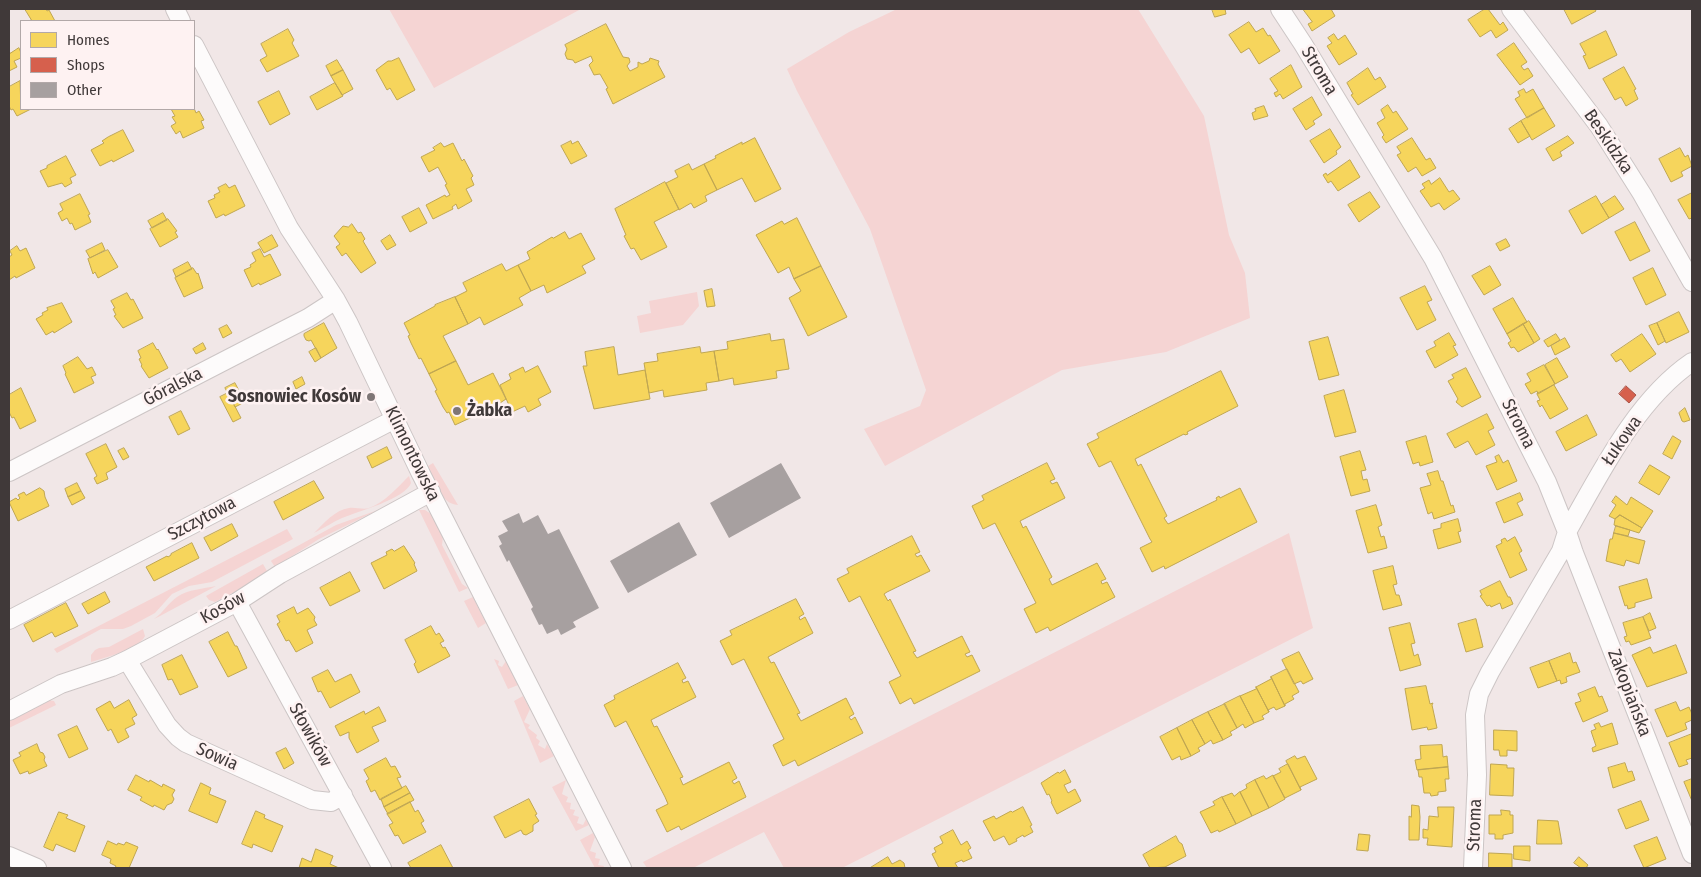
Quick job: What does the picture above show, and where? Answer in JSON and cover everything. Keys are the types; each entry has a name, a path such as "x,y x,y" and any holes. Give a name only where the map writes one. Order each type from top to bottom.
{"street":[{"name":"Stroma","path":"1280,9 1433,258 1547,482 1567,532 1561,551 1479,694 1475,714 1477,775 1473,868"},
{"name":"Beskidzka","path":"1513,9 1599,126 1642,194 1692,282"},
{"name":"Klimontowska","path":"195,47 289,228 336,300 348,322 431,492 622,868"},
{"name":"Góralska","path":"9,472 308,318 336,300"},
{"name":"Łukowa","path":"1567,532 1609,456 1634,421 1658,392 1692,362"},
{"name":"Szczytowa","path":"9,620 395,418"},
{"name":"Kosów","path":"9,711 61,684 127,660 237,602 288,570 431,492"},
{"name":"Zakopiańska","path":"1567,532 1577,562 1692,854"},
{"name":"Słowików","path":"237,602 382,868"},
{"name":"Sowia","path":"127,660 167,725 186,743 312,800 331,802 343,795"},
{"path":"9,856 37,868"}],"shaded area":[{"path":"389,9 581,9 434,88"},
{"path":"897,9 1138,9 1204,116 1229,235 1245,273 1250,318 1166,352 1062,370 885,466 864,429 920,406 926,390 870,229 787,69 849,32"},
{"path":"697,292 699,306 683,325 640,333 637,316 651,313 649,301"},
{"path":"433,463 458,505 452,504 438,490 428,466"},
{"path":"409,476 411,483 400,494 381,504 342,518 314,533 339,511 349,508 367,509 380,502"},
{"path":"378,510 319,539 275,567 271,561 336,525"},
{"path":"419,510 425,510 431,514 443,537 442,545 462,584 468,588 459,592"},
{"path":"287,529 293,539 212,582 189,586 172,594 155,613 131,626 123,629 101,629 57,653 54,649"},
{"path":"1289,533 1313,628 842,868 784,868 764,832 693,868 647,868 643,862"},
{"path":"263,564 267,571 248,585 215,602 209,600 206,596"},
{"path":"216,586 154,619 174,599 182,594"},
{"path":"473,597 486,623 478,628 464,601"},
{"path":"143,629 145,636 136,645 91,662 91,655 95,650 109,647"},
{"path":"494,659 499,661 498,665 502,667 506,661 518,685 508,689"},
{"path":"523,696 530,709 524,722 530,725 528,728 537,735 536,738 540,741 538,745 545,749 547,744 554,756 540,763 514,701"},
{"path":"47,700 54,701 56,705 9,728 10,719"},
{"path":"566,780 562,794 568,797 566,802 571,803 570,809 575,810 573,815 579,817 577,823 583,825 586,819 589,825 576,831 552,787"},
{"path":"593,833 595,837 590,851 596,853 595,858 600,859 598,865 604,866 603,868 595,868 580,840"}],"building: Homes":[{"path":"25,9 49,10 54,20 31,20"},
{"path":"1212,9 1225,9 1226,14 1215,17"},
{"path":"1303,9 1331,9 1335,16 1312,31 1308,24 1312,22"},
{"path":"1488,9 1500,25 1503,22 1508,30 1496,38 1491,30 1480,37 1468,20"},
{"path":"1564,9 1595,9 1596,11 1572,24"},
{"path":"1249,22 1256,32 1263,28 1280,51 1259,64 1249,48 1241,53 1229,35"},
{"path":"606,24 623,57 629,58 630,62 627,66 630,71 638,67 638,62 642,64 649,61 650,58 659,61 658,64 665,77 613,104 606,89 608,88 600,74 594,75 589,65 593,61 591,56 575,63 573,60 567,59 565,54 567,49 565,45"},
{"path":"288,29 294,40 292,43 299,56 267,72 260,60 267,56 261,44"},
{"path":"1606,31 1617,55 1589,69 1583,56 1586,55 1580,44"},
{"path":"1334,34 1338,40 1345,35 1357,54 1339,65 1327,46 1332,43 1328,38"},
{"path":"1514,43 1527,62 1521,66 1524,70 1528,68 1533,76 1520,85 1497,55"},
{"path":"19,48 20,50 20,58 14,61 17,67 9,71 9,51 10,53"},
{"path":"399,58 415,90 397,100 390,88 387,90 376,70 388,61"},
{"path":"337,60 343,70 331,76 326,66"},
{"path":"1291,65 1302,87 1283,99 1280,94 1276,97 1274,93 1278,91 1270,79"},
{"path":"1624,67 1636,89 1634,90 1638,99 1626,106 1621,97 1615,100 1603,79"},
{"path":"1368,68 1375,80 1380,77 1386,87 1358,105 1351,95 1353,94 1347,83"},
{"path":"343,70 353,89 342,95 331,76"},
{"path":"20,81 20,110 29,110 17,116 13,109 11,110 9,106 9,87"},
{"path":"335,83 343,96 317,110 310,97"},
{"path":"1524,89 1526,93 1533,89 1544,108 1527,118 1515,99 1520,96 1518,92"},
{"path":"279,91 290,114 270,125 258,102"},
{"path":"1312,97 1322,115 1313,121 1315,124 1306,130 1293,109"},
{"path":"1388,105 1393,113 1396,111 1408,129 1386,143 1377,123 1385,118 1381,110"},
{"path":"1264,106 1268,116 1254,120 1252,113 1256,111 1255,109"},
{"path":"1544,108 1555,126 1532,140 1521,121"},
{"path":"172,110 195,110 196,113 199,111 204,120 201,121 204,128 183,138 180,131 176,134 171,126 176,123 172,117 175,116"},
{"path":"1521,121 1530,136 1518,143 1509,129"},
{"path":"1330,129 1341,147 1336,151 1337,154 1324,163 1310,141"},
{"path":"123,130 134,151 113,162 112,160 100,166 91,150 104,143 102,141 108,137"},
{"path":"1568,136 1574,143 1560,152 1562,156 1553,161 1546,149"},
{"path":"755,138 781,189 755,202 742,178 717,190 704,164 742,142 742,144"},
{"path":"1412,138 1426,160 1430,158 1436,168 1422,176 1416,167 1408,172 1397,155 1401,153 1397,147"},
{"path":"571,141 572,144 578,141 587,156 571,164 561,146"},
{"path":"441,143 444,147 453,143 462,161 464,159 473,176 471,178 474,185 466,189 472,201 458,209 456,204 452,207 453,209 433,219 426,205 445,195 446,197 450,195 445,185 447,184 438,167 429,172 421,157 435,150 433,148"},
{"path":"1680,148 1685,157 1688,155 1692,166 1681,172 1683,176 1671,182 1659,159"},
{"path":"66,156 76,175 70,178 72,183 65,187 62,183 48,187 40,171"},
{"path":"1350,160 1360,177 1338,191 1331,181 1328,183 1323,175 1326,173 1327,175"},
{"path":"689,164 692,170 704,164 717,190 705,196 707,201 694,208 691,203 679,210 666,183 678,177 675,171"},
{"path":"1440,178 1449,192 1453,190 1460,199 1444,210 1439,203 1431,207 1420,191 1425,188 1422,184 1429,180 1431,184"},
{"path":"665,182 679,209 654,222 667,247 641,260 634,248 631,249 624,236 626,235 615,209"},
{"path":"226,184 229,188 235,185 245,206 225,216 224,214 216,218 208,201 215,198 214,195 220,192 218,188"},
{"path":"1370,192 1380,207 1359,222 1348,205"},
{"path":"1692,193 1692,218 1689,219 1678,200"},
{"path":"80,194 90,214 88,215 91,222 75,230 67,218 62,221 58,213 63,210 60,204"},
{"path":"1596,196 1609,218 1582,234 1569,211"},
{"path":"1615,196 1624,209 1609,218 1601,205"},
{"path":"419,208 427,223 410,232 402,217"},
{"path":"163,213 167,220 152,228 148,221"},
{"path":"797,218 821,266 794,279 789,267 778,273 756,235 782,221 784,224"},
{"path":"168,219 177,231 175,232 178,237 160,247 150,229"},
{"path":"1635,222 1650,251 1630,261 1615,232"},
{"path":"352,224 358,233 361,232 365,239 363,241 376,263 361,273 346,253 342,256 336,247 340,244 334,236 343,226 348,227"},
{"path":"565,232 569,239 581,233 595,259 582,266 586,273 547,293 544,285 531,291 518,265 530,259 527,252 552,237"},
{"path":"272,235 278,246 264,253 258,243"},
{"path":"390,235 396,245 387,250 381,241"},
{"path":"1506,239 1510,246 1500,251 1496,244"},
{"path":"102,243 105,250 90,258 86,251"},
{"path":"17,246 20,251 26,248 35,268 9,280 9,257 12,255 10,251"},
{"path":"260,249 264,257 270,254 281,275 252,287 244,270 251,267 250,265 256,261 252,253"},
{"path":"108,250 118,267 98,278 95,272 93,274 88,259"},
{"path":"188,262 192,269 176,277 173,270"},
{"path":"502,264 506,271 518,265 531,291 519,298 523,305 484,325 480,317 468,324 455,297 467,291 463,283"},
{"path":"821,266 847,317 808,336 789,298 801,291 794,279"},
{"path":"1490,266 1501,285 1484,295 1472,276"},
{"path":"193,268 198,273 203,288 184,297 175,278"},
{"path":"1653,268 1666,295 1646,305 1633,278"},
{"path":"1425,286 1432,300 1427,302 1436,320 1417,330 1400,298"},
{"path":"712,289 715,306 707,307 704,291"},
{"path":"127,293 131,300 133,299 143,318 123,328 114,316 116,315 113,309 115,308 111,301"},
{"path":"455,297 468,324 443,336 456,361 429,374 411,343 408,336 410,335 404,323 435,305"},
{"path":"1513,298 1527,322 1507,334 1493,309"},
{"path":"62,303 72,322 54,333 53,331 46,335 36,319 48,310 47,308"},
{"path":"1679,312 1689,332 1666,343 1657,323"},
{"path":"1529,321 1540,339 1534,343 1523,324"},
{"path":"324,323 337,348 321,358 311,340 306,340 304,334"},
{"path":"1657,323 1665,341 1658,345 1649,326"},
{"path":"1523,324 1534,343 1518,352 1514,347 1511,348 1508,343 1511,341 1507,334"},
{"path":"227,325 232,333 223,338 219,329"},
{"path":"1449,333 1456,345 1453,346 1458,355 1435,368 1426,351 1436,346 1434,342"},
{"path":"770,334 771,341 784,339 789,369 776,371 777,378 734,385 733,378 719,381 714,351 728,349 727,342"},
{"path":"1556,334 1560,340 1548,347 1544,341"},
{"path":"1642,334 1656,354 1630,372 1621,359 1616,362 1611,355"},
{"path":"1328,337 1339,375 1319,380 1309,342"},
{"path":"1565,338 1570,347 1555,355 1551,346"},
{"path":"153,343 168,368 149,378 141,366 139,359 141,358 138,351"},
{"path":"203,343 206,349 196,354 193,349"},
{"path":"614,347 618,375 645,370 650,399 594,409 583,366 587,366 585,352"},
{"path":"700,347 701,353 714,351 719,381 706,383 707,390 664,397 663,390 649,393 644,363 658,361 657,354"},
{"path":"316,348 321,358 315,362 309,352"},
{"path":"78,357 87,369 92,367 96,375 91,377 94,383 74,393 63,366"},
{"path":"1557,358 1568,377 1555,384 1545,365"},
{"path":"456,361 468,385 493,373 506,399 500,404 455,425 449,412 447,413 443,407 429,374"},
{"path":"1544,365 1555,384 1538,394 1537,391 1531,394 1525,384 1531,381 1527,374"},
{"path":"538,366 551,392 538,399 541,405 528,412 525,406 512,412 500,385 511,379 509,374 523,367 525,372"},
{"path":"1466,368 1481,397 1462,407 1456,402 1458,399 1448,381 1454,378 1452,375"},
{"path":"1221,371 1238,406 1187,432 1188,434 1184,434 1135,459 1138,466 1141,464 1167,516 1164,518 1168,524 1217,500 1216,498 1219,496 1220,498 1240,488 1257,522 1165,569 1164,566 1152,572 1140,548 1152,542 1111,461 1099,467 1087,444 1099,438 1097,434"},
{"path":"302,377 305,384 296,389 293,382"},
{"path":"235,383 245,402 235,407 225,388"},
{"path":"1554,385 1568,409 1550,419 1542,405 1540,407 1537,401 1540,400 1537,394"},
{"path":"21,388 36,421 20,429 9,412 9,395"},
{"path":"1344,390 1356,432 1335,437 1324,396"},
{"path":"228,393 241,418 233,422 220,397"},
{"path":"1685,408 1690,420 1684,422 1679,413"},
{"path":"181,411 190,429 178,435 169,417"},
{"path":"1487,414 1494,428 1488,431 1495,445 1476,455 1468,441 1455,448 1447,434"},
{"path":"1587,415 1597,435 1566,451 1556,432"},
{"path":"1426,436 1433,462 1420,466 1419,462 1413,464 1406,442"},
{"path":"1673,436 1681,441 1672,459 1663,454"},
{"path":"106,444 117,467 106,473 108,479 97,484 94,478 97,476 86,454"},
{"path":"387,447 392,458 372,468 367,457"},
{"path":"124,448 129,457 123,460 118,451"},
{"path":"1360,451 1366,470 1361,471 1363,480 1367,479 1370,491 1351,496 1340,457"},
{"path":"1499,455 1503,463 1508,460 1517,481 1497,490 1486,466 1497,462 1495,457"},
{"path":"1047,463 1055,479 1050,481 1052,484 1057,482 1065,498 1020,521 1023,528 1026,526 1052,577 1049,579 1052,585 1097,563 1106,579 1101,581 1102,584 1107,582 1115,597 1050,631 1048,627 1036,633 1024,609 1036,603 995,523 983,529 972,506 984,500 982,496"},
{"path":"1650,465 1670,477 1659,495 1639,483"},
{"path":"1438,471 1455,512 1434,519 1432,512 1428,514 1420,488 1431,485 1427,474"},
{"path":"314,481 324,498 283,520 274,502"},
{"path":"77,483 81,491 68,497 65,489"},
{"path":"40,488 44,491 49,506 18,521 9,502 16,498 18,500 20,498 18,495 24,492 26,495"},
{"path":"81,491 85,498 72,505 68,497"},
{"path":"1520,493 1523,500 1517,503 1523,515 1504,523 1496,503"},
{"path":"1616,496 1627,505 1631,497 1653,511 1642,528 1620,515 1615,519 1609,516 1616,505 1612,502"},
{"path":"1376,505 1382,525 1378,527 1381,537 1384,536 1387,548 1368,553 1356,511"},
{"path":"1620,515 1642,528 1639,533 1614,525 1615,519"},
{"path":"1458,519 1461,531 1458,532 1461,542 1438,549 1433,530 1441,528 1441,524"},
{"path":"232,524 238,536 211,551 204,538"},
{"path":"1616,526 1630,530 1628,536 1614,533"},
{"path":"1614,533 1645,541 1639,564 1626,560 1624,566 1606,561 1610,539 1612,539"},
{"path":"912,536 920,552 915,554 917,557 921,555 930,571 884,594 888,601 890,599 916,651 913,652 917,658 962,636 970,652 965,654 967,657 972,655 980,671 914,704 911,698 900,704 889,682 901,676 860,596 849,602 837,579 849,573 847,569"},
{"path":"1515,537 1522,551 1519,553 1527,570 1510,578 1496,546 1502,543 1501,540 1505,538 1507,541"},
{"path":"192,543 199,558 154,581 146,567"},
{"path":"404,546 415,563 417,571 384,589 371,563 387,555 386,552 392,549 394,551"},
{"path":"1393,566 1397,584 1393,585 1402,605 1383,610 1373,571"},
{"path":"350,572 360,591 330,606 320,588"},
{"path":"1647,579 1652,598 1635,603 1635,607 1628,609 1627,605 1625,606 1619,587"},
{"path":"1500,581 1513,604 1502,609 1500,603 1491,607 1490,605 1487,606 1480,596 1482,595 1480,591"},
{"path":"105,592 110,602 88,614 82,604"},
{"path":"796,599 804,614 799,617 800,620 805,617 813,633 768,657 771,663 774,662 800,713 797,714 801,721 846,698 854,714 849,717 851,720 855,717 863,733 798,766 795,760 783,766 773,745 784,739 744,659 732,665 720,641 732,635 730,631"},
{"path":"66,603 78,626 55,637 52,632 33,642 24,625"},
{"path":"294,607 297,614 308,608 315,617 314,620 317,625 307,630 313,643 296,652 289,640 286,641 277,624 280,622 277,616"},
{"path":"1650,613 1656,628 1649,631 1643,617"},
{"path":"1643,617 1651,638 1631,645 1629,641 1626,642 1624,637 1627,636 1623,623"},
{"path":"1476,619 1483,647 1466,652 1458,624"},
{"path":"1410,623 1415,643 1411,644 1414,656 1418,654 1421,665 1400,671 1389,628"},
{"path":"431,626 436,635 439,633 444,641 440,643 443,648 445,647 450,656 418,673 414,664 416,662 405,640"},
{"path":"228,632 247,668 228,677 209,642"},
{"path":"1676,645 1687,673 1647,687 1632,655 1650,647 1653,653"},
{"path":"1299,652 1313,679 1303,684 1301,681 1294,684 1282,660"},
{"path":"1570,653 1573,663 1576,662 1580,672 1566,677 1567,682 1561,684 1560,680 1557,681 1549,661"},
{"path":"182,655 198,687 180,695 172,679 168,680 162,665"},
{"path":"1549,661 1557,681 1538,688 1530,668"},
{"path":"678,663 686,678 682,680 683,683 688,681 696,697 651,720 654,727 657,726 683,777 680,778 683,785 729,762 737,778 732,781 734,784 739,781 746,797 681,830 679,826 667,832 656,810 668,804 665,797 626,721 615,727 604,705 615,699 614,696"},
{"path":"1287,669 1299,692 1292,696 1294,699 1285,704 1285,706 1271,677"},
{"path":"328,670 335,682 351,674 360,692 330,708 321,691 318,692 312,678"},
{"path":"1271,677 1285,706 1276,710 1274,707 1268,710 1269,712 1256,687 1271,679"},
{"path":"1426,686 1430,704 1433,703 1437,728 1428,730 1427,727 1412,730 1405,689"},
{"path":"1256,687 1269,712 1262,716 1264,719 1254,723 1240,696 1256,689"},
{"path":"1595,687 1599,697 1602,696 1608,711 1583,722 1575,703 1581,701 1578,694"},
{"path":"1240,696 1254,723 1245,728 1243,724 1237,728 1224,704"},
{"path":"129,700 137,715 132,718 135,724 125,729 129,737 118,743 111,729 108,731 96,709 110,701 114,708"},
{"path":"1676,702 1680,711 1689,707 1692,720 1685,723 1687,729 1667,737 1655,710"},
{"path":"1225,704 1237,728 1230,732 1232,735 1223,740 1208,712"},
{"path":"379,707 386,721 372,727 379,741 357,753 349,738 349,732 340,736 335,726 364,711 365,714"},
{"path":"1208,712 1223,740 1213,744 1211,740 1205,744 1192,720"},
{"path":"1192,720 1205,744 1198,748 1200,751 1191,756 1177,728"},
{"path":"1599,723 1601,727 1612,723 1618,744 1593,752 1592,748 1596,746 1591,731 1596,729 1594,725"},
{"path":"77,726 88,749 69,758 58,735"},
{"path":"1177,728 1191,756 1181,760 1180,756 1172,760 1160,737"},
{"path":"1494,730 1517,731 1517,751 1507,750 1507,756 1500,756 1499,750 1494,750"},
{"path":"1692,734 1692,758 1686,760 1688,764 1679,767 1669,743"},
{"path":"37,744 40,752 45,757 44,760 47,766 29,774 28,771 20,774 13,760 21,756 19,753"},
{"path":"1442,745 1443,757 1447,756 1448,767 1417,770 1415,760 1421,759 1420,746"},
{"path":"286,748 294,763 284,769 276,753"},
{"path":"1295,756 1297,759 1305,756 1317,779 1300,787 1301,790 1286,761"},
{"path":"386,758 391,767 395,766 401,777 397,778 402,788 380,800 375,790 371,792 366,781 369,779 364,770"},
{"path":"1625,763 1628,772 1632,771 1635,780 1613,788 1608,768"},
{"path":"1288,764 1301,790 1285,798 1273,776 1281,772 1279,769"},
{"path":"1491,764 1507,765 1507,768 1514,768 1513,796 1490,795"},
{"path":"1448,767 1449,779 1445,779 1446,791 1438,792 1438,795 1431,796 1430,793 1424,793 1422,777 1419,777 1418,770"},
{"path":"1065,770 1071,782 1064,785 1068,793 1075,789 1081,801 1057,814 1049,794 1047,795 1041,783 1058,772"},
{"path":"136,775 162,787 163,784 175,790 172,795 174,799 172,803 167,805 164,810 140,800 142,797 128,790"},
{"path":"1273,775 1285,799 1269,808 1255,780 1264,776 1266,779"},
{"path":"1692,779 1692,801 1684,782"},
{"path":"1255,780 1269,808 1252,816 1240,792 1247,788 1246,785"},
{"path":"201,783 211,788 209,794 226,801 217,823 189,811"},
{"path":"406,786 410,793 384,807 381,799"},
{"path":"1240,792 1252,816 1236,824 1222,797 1232,793 1234,796"},
{"path":"410,793 414,800 388,814 384,807"},
{"path":"1222,797 1236,824 1219,832 1218,830 1211,833 1200,812 1215,805 1213,802"},
{"path":"529,799 539,821 533,825 533,831 526,835 521,830 505,838 494,817"},
{"path":"1641,801 1649,820 1626,829 1618,810"},
{"path":"410,802 415,812 418,810 424,821 421,823 426,832 403,844 398,835 395,836 389,825 393,823 387,814"},
{"path":"1412,805 1419,806 1419,840 1409,840 1409,816 1411,817"},
{"path":"1023,807 1032,825 1030,826 1033,832 1024,837 1023,835 1009,845 1004,836 994,841 983,821 994,816 996,819"},
{"path":"1438,807 1454,807 1452,847 1427,845 1428,838 1423,838 1423,829 1428,830 1429,816 1438,817"},
{"path":"1501,810 1510,811 1510,815 1513,815 1513,833 1503,835 1503,839 1495,839 1495,834 1489,834 1489,815 1501,815"},
{"path":"256,811 265,815 264,818 283,826 272,852 253,844 252,848 242,844"},
{"path":"59,812 68,815 66,818 85,826 75,852 56,844 53,851 44,847"},
{"path":"1538,820 1558,821 1562,844 1537,844"},
{"path":"953,830 961,845 967,841 971,848 968,850 972,858 955,863 958,868 939,868 932,854 936,852 934,848 943,843 940,837"},
{"path":"1359,834 1370,835 1368,851 1357,850"},
{"path":"1176,836 1182,844 1186,856 1165,867 1150,868 1143,855"},
{"path":"1657,837 1666,859 1644,868 1634,846"},
{"path":"108,841 117,845 118,843 124,845 126,842 138,847 129,868 115,868 116,866 110,863 111,859 102,855"},
{"path":"441,845 453,868 411,868 408,863"},
{"path":"1514,846 1530,846 1530,861 1514,859"},
{"path":"316,849 333,856 330,864 339,868 299,868 302,858 311,862"},
{"path":"1489,853 1512,854 1512,868 1489,868"},
{"path":"888,857 892,864 900,860 904,863 905,868 870,868"},
{"path":"1579,857 1588,865 1586,868 1581,868 1574,863"}],"building: Shops":[{"path":"1626,386 1636,395 1629,403 1619,394"}],"building: Other":[{"path":"781,463 801,498 729,538 710,503"},
{"path":"519,513 523,523 538,515 548,534 559,529 599,608 573,622 576,627 561,635 558,629 547,634 542,624 539,625 531,609 533,607 509,560 507,562 499,546 502,544 498,536 508,531 502,521"},
{"path":"679,522 697,555 628,593 610,561"}],"place":[{"name":"Sosnowiec Kosów","path":"371,397"},
{"name":"Żabka","path":"457,411"}]}
